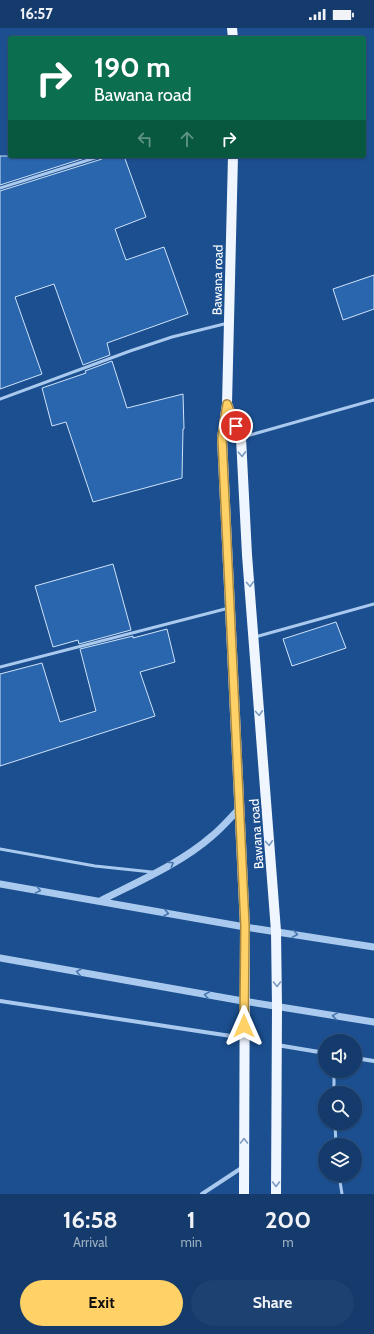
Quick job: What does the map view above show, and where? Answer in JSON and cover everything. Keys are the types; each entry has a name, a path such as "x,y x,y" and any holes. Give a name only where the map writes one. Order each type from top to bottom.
{"main road":[{"name":"Bawana road","path":"233,158 227,404 222,438 245,926 244,1194"},
{"name":"Bawana road","path":"227,404 241,438 276,931 276,1194"}],"street":[{"path":"100,901 157,873 212,836 240,808"},
{"path":"0,884 374,948"},
{"path":"0,958 277,1007 374,1022"},
{"path":"0,1001 244,1038"},
{"path":"277,1045 318,1052"},
{"path":"362,1059 374,1061"},
{"path":"202,1194 244,1166"}],"lane":[{"path":"0,188 95,158"},
{"path":"0,399 172,337 230,323"},
{"path":"241,438 374,400"},
{"path":"254,638 374,604"},
{"path":"0,667 230,608"},
{"path":"0,849 95,866 157,873"},
{"path":"340,1182 342,1194"}],"building":[{"path":"0,156 8,156 8,158 85,158 0,185"},
{"path":"125,158 146,217 115,229 126,260 164,247 188,314 107,343 110,355 83,365 54,284 15,297 42,374 0,389 0,191 102,159"},
{"path":"374,275 374,309 343,320 333,289"},
{"path":"112,361 127,408 183,394 184,429 182,478 93,502 66,422 52,426 42,388 86,373 85,371"},
{"path":"113,564 131,630 79,644 78,640 53,647 35,586"},
{"path":"336,622 346,648 292,666 283,639"},
{"path":"167,629 175,662 140,672 155,716 0,766 0,674 42,663 60,722 96,711 80,649"}],"route":[{"path":"236,426 227,404 222,438 245,926 244,1026"}]}
